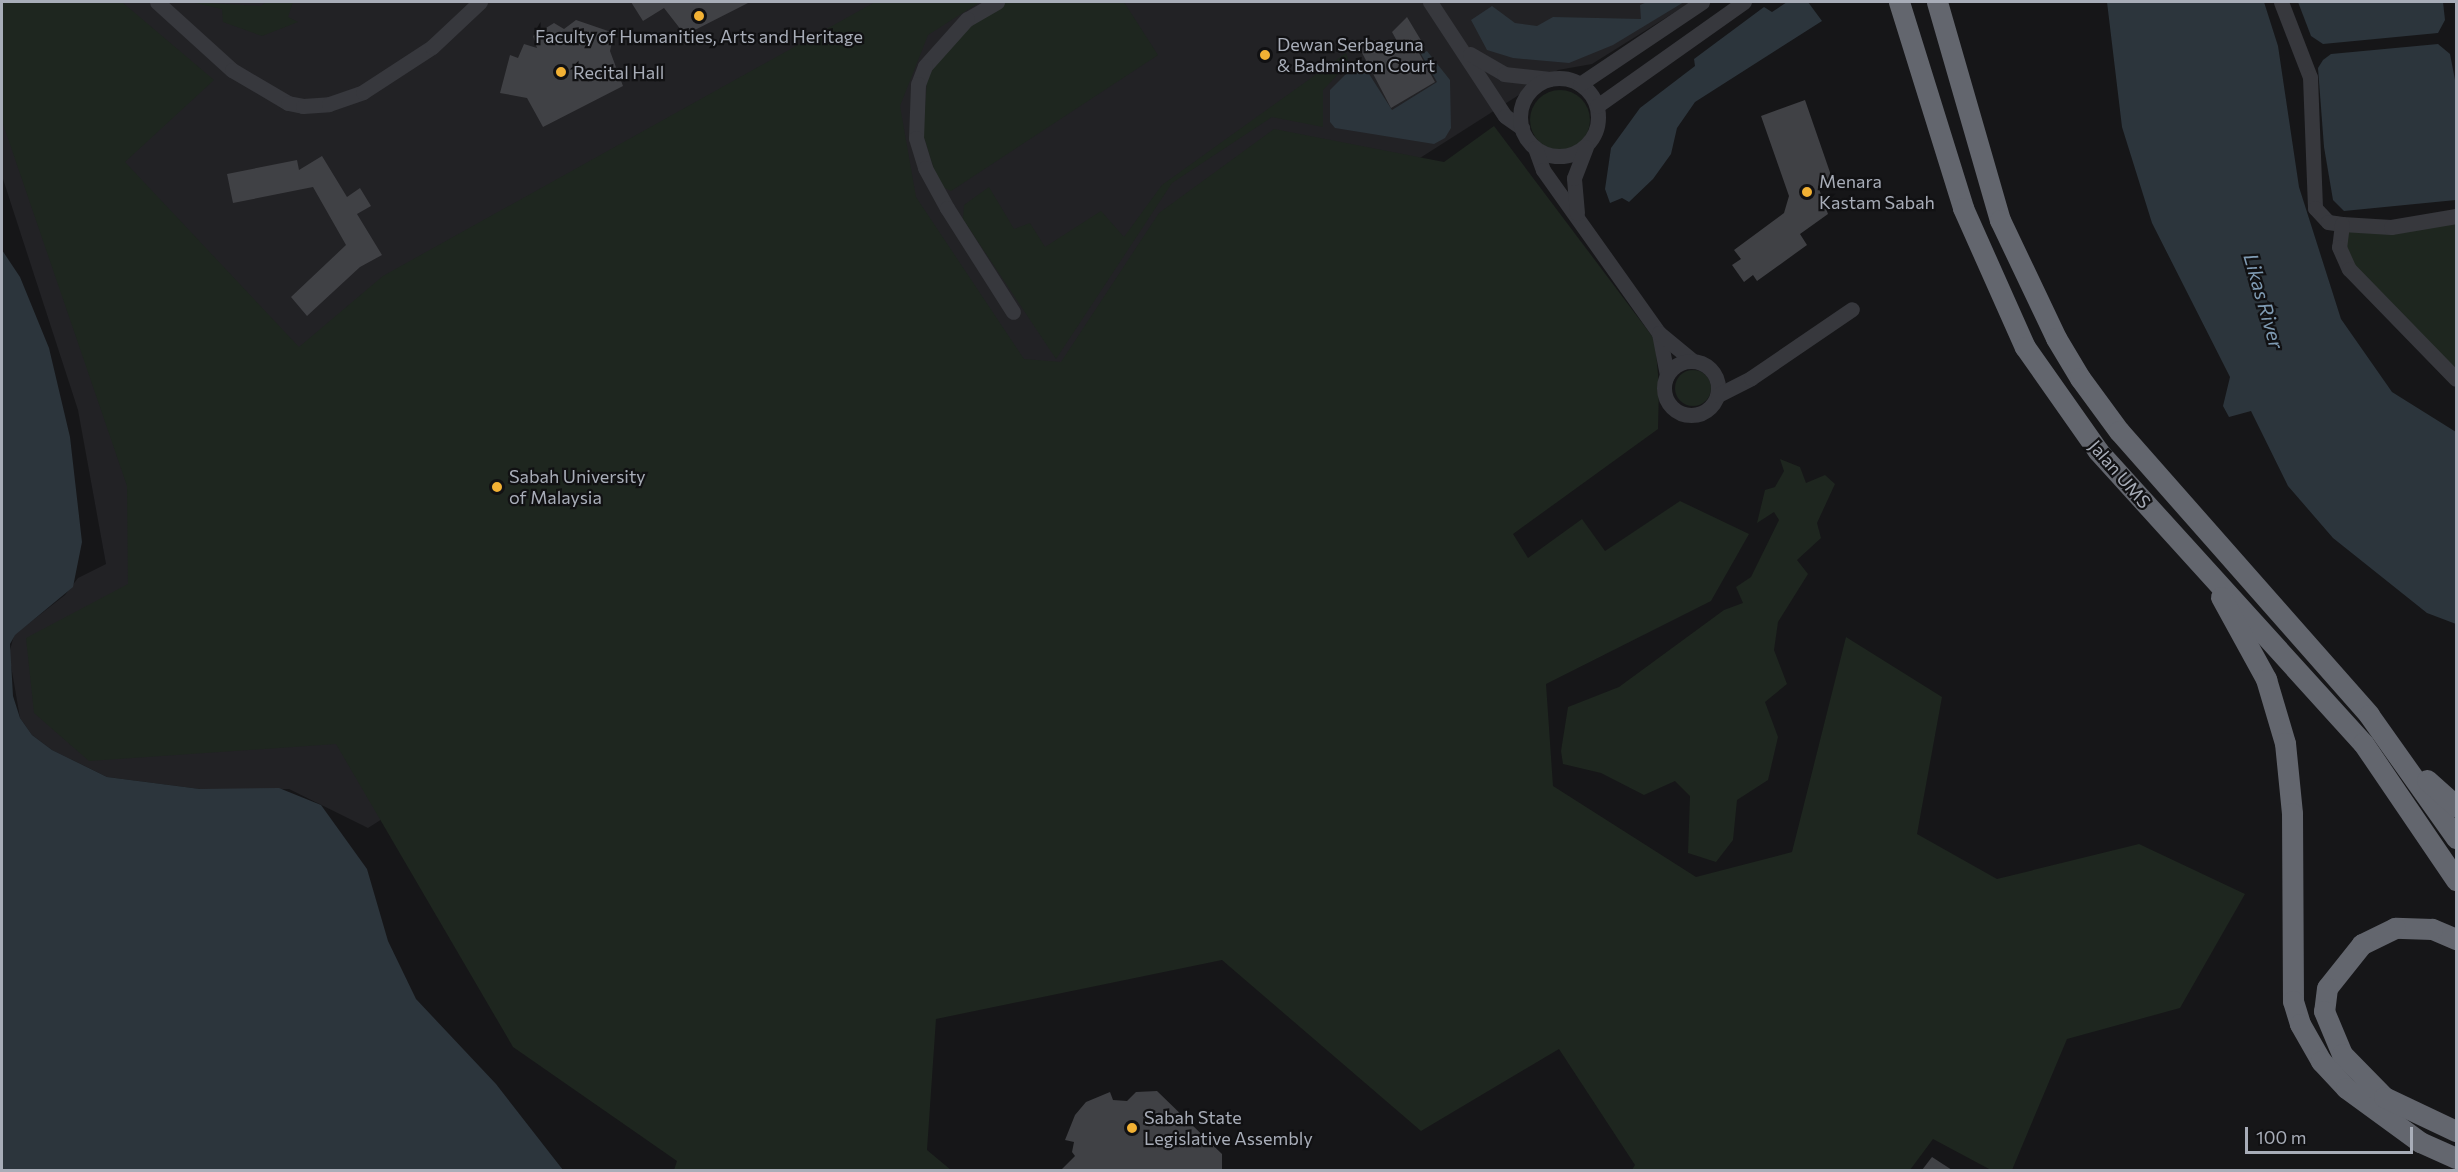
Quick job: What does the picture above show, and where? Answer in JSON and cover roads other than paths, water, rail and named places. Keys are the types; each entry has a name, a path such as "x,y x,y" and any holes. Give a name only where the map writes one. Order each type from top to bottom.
{"highway":[{"name":"Jalan UMS","path":"1899,2 1963,208 2015,328 2098,451 2363,743 2457,880"},
{"name":"Jalan UMS","path":"1937,2 2000,220 2055,338 2079,378 2119,431 2415,774 2457,838"},
{"path":"2198,560 2266,680 2285,743 2292,813 2293,1000 2300,1024 2321,1061 2346,1088 2420,1142 2457,1158"},
{"path":"2415,774 2457,806"},
{"path":"2457,939 2432,929 2395,928 2362,944 2327,988 2324,1011 2342,1054 2384,1097 2457,1131"}],"street":[{"path":"157,2 232,70 288,103 303,106 328,104 363,92 432,47 480,2"},
{"path":"997,2 967,19 925,66 918,84 916,138 946,208 1013,312"},
{"path":"1430,2 1505,116 1522,128 1535,148 1543,170 1577,214 1659,333 1693,361 1713,372 1751,378"},
{"path":"1580,84 1702,2"},
{"path":"1597,106 1744,2"},
{"path":"2281,2 2310,77 2315,208 2328,222 2342,224 2391,226 2457,216"},
{"path":"1456,41 1488,68 1521,78 1553,79 1580,84 1597,106 1596,130 1587,144 1574,178 1577,214"},
{"path":"1522,128 1527,96 1553,79"},
{"path":"1535,148 1566,156 1587,144"},
{"path":"2342,224 2339,247 2349,269 2457,379"},
{"path":"1659,333 1667,375 1667,402 1685,415 1706,411 1718,394 1751,378 1852,309"},
{"path":"1667,375 1678,364 1693,361"},
{"path":"1713,372 1718,394"}],"water":[{"path":"1647,2 1684,2 1613,45 1569,63 1513,58 1487,50 1471,20 1492,6 1515,23 1537,26 1553,17 1641,19 1640,5"},
{"path":"1787,2 1808,2 1822,21 1695,102 1677,128 1671,154 1653,179 1629,202 1622,198 1610,203 1605,189 1611,148 1640,108 1695,66 1694,59 1764,7 1772,12"},
{"name":"Likas River","path":"2107,2 2264,2 2278,46 2299,187 2341,319 2392,392 2456,432 2456,624 2427,613 2333,538 2288,486 2251,411 2229,417 2223,406 2230,377 2152,223 2122,127"},
{"path":"2298,2 2443,2 2445,20 2438,33 2323,44 2311,36"},
{"path":"2438,44 2450,54 2456,85 2456,200 2344,211 2333,200 2324,147 2318,68 2331,54"},
{"path":"1427,51 1450,80 1451,128 1445,138 1434,144 1335,128 1330,122 1330,90 1356,64 1364,66 1392,110 1437,82 1421,54"},
{"path":"2,250 20,277 49,348 70,437 82,542 73,587 15,635 10,644 13,696 20,718 32,735 52,750 107,777 200,789 279,788 321,805 367,869 388,941 416,999 496,1084 563,1170 2,1170"}],"place":[{"name":"Faculty of Humanities, Arts and Heritage","path":"699,16"},
{"name":"Dewan Serbaguna & Badminton Court","path":"1265,55"},
{"name":"Recital Hall","path":"561,72"},
{"name":"Menara Kastam Sabah","path":"1807,192"},
{"name":"Sabah University of Malaysia","path":"497,487"},
{"name":"Sabah State Legislative Assembly","path":"1132,1128"}]}
